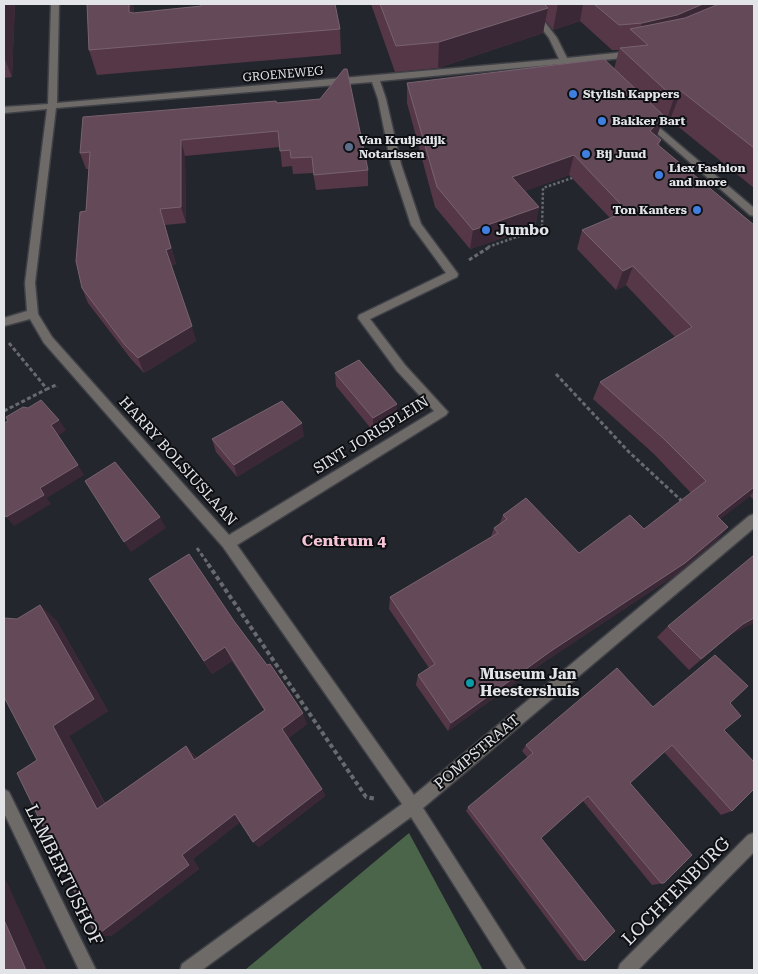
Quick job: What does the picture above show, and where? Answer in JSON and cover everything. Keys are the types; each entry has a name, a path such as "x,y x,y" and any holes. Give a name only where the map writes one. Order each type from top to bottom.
{"street":[{"name":"HARRY BOLSIUSLAAN","path":"55,4 54,90 30,283 33,314 48,340 228,543 413,806 518,970"},
{"path":"527,4 553,38 564,61"},
{"name":"GROENEWEG","path":"4,110 587,59 645,51"},
{"path":"587,59 596,69"},
{"path":"374,78 382,99 396,164 416,225 453,274"},
{"path":"637,111 754,213"},
{"name":"SINT JORISPLEIN","path":"228,543 442,412 401,368 363,318 453,274"},
{"path":"4,322 33,314"},
{"name":"POMPSTRAAT","path":"188,970 413,806 754,520"},
{"name":"LAMBERTUSHOF","path":"4,797 88,970"},
{"name":"LOCHTENBURG","path":"626,970 754,841"}],"path":[{"path":"453,274 479,251 522,237 542,228 543,188 580,175"},
{"path":"556,374 629,452 690,508"},
{"path":"4,411 47,389"}],"green space":[{"path":"409,833 483,970 245,970"}],"building":[{"path":"87,4 129,4 129,12 133,13 201,6 201,4 335,4 340,29 89,50"},
{"path":"380,4 544,4 548,8 439,42 396,46"},
{"path":"594,4 703,4 677,15 642,23 619,25"},
{"path":"719,4 754,4 754,148 681,91 674,98 620,48 648,45 630,29 685,18"},
{"path":"604,59 664,116 650,131 661,140 657,144 754,225 754,487 717,516 728,527 685,563 551,651 451,723 418,675 435,664 390,597 498,533 494,528 507,519 503,515 526,498 579,553 630,515 644,529 706,481 663,438 600,382 692,327 633,266 623,271 582,230 627,211 574,155 512,177 539,207 473,230 437,187 407,83"},
{"path":"344,69 347,69 368,170 314,175 312,157 291,158 290,150 280,151 278,131 181,140 181,207 160,209 171,248 166,250 192,326 138,358 125,345 82,288 76,261 80,212 86,211 90,152 80,153 83,117 320,99"},
{"path":"359,360 397,404 373,418 335,373"},
{"path":"41,400 59,420 51,425 78,465 40,488 44,495 6,517 4,514 4,423 8,421 6,417 23,407 28,408"},
{"path":"282,401 302,423 234,465 212,439"},
{"path":"115,462 160,517 124,542 85,481"},
{"path":"189,554 234,621 267,665 270,664 303,713 282,729 322,789 253,842 235,814 182,855 189,865 96,936 17,773 37,760 4,697 4,618 17,619 40,605 94,699 53,726 97,809 186,746 194,760 265,710 225,647 204,661 149,579"},
{"path":"754,555 754,618 743,624 701,659 668,626"},
{"path":"715,655 748,686 730,703 741,716 724,730 754,762 754,789 732,811 672,745 630,783 692,855 664,883 661,883 588,796 541,838 615,931 585,961 468,807 533,753 526,745 617,668 653,707"},
{"path":"4,920 26,970 4,970"}],"place":[{"name":"Stylish Kappers","path":"573,94"},
{"name":"Bakker Bart","path":"602,121"},
{"name":"Van Kruijsdijk Notarissen","path":"349,147"},
{"name":"Bij Juud","path":"586,154"},
{"name":"Liex Fashion and more","path":"659,175"},
{"name":"Ton Kanters","path":"697,210"},
{"name":"Jumbo","path":"486,230"},
{"name":"Museum Jan Heestershuis","path":"470,683"}],"district":[{"name":"Centrum 4","path":"344,540"}]}
